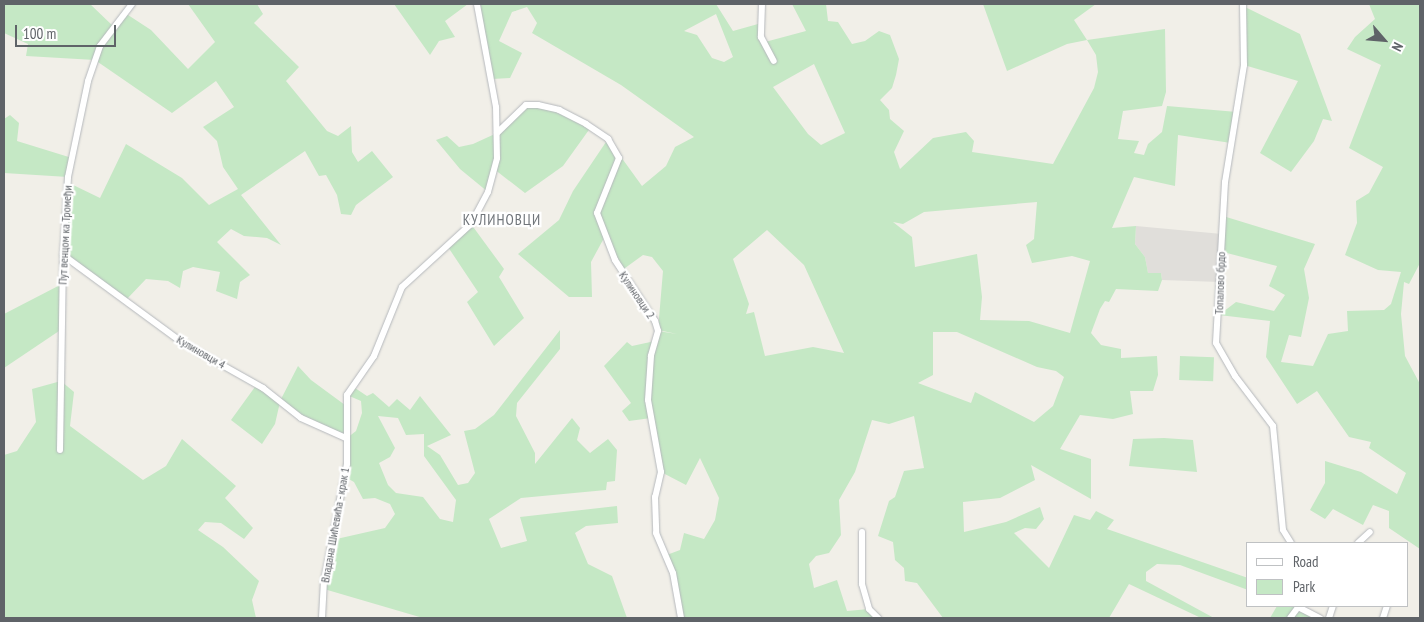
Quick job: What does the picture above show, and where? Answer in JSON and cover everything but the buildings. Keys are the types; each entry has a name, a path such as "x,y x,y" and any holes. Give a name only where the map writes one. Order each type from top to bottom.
{"street":[{"name":"Пут венцом ка Тромеђи","path":"60,450 62,255 67,182 88,81 100,46 132,4"},
{"name":"Владана Шићевића - крак 1","path":"322,618 324,581 347,464 347,395 374,356 399,293 470,224 488,192 497,158 497,133 492,79 477,4"},
{"path":"762,4 761,37 774,61"},
{"name":"Топалово брдо","path":"1243,4 1244,65 1225,182 1216,343 1236,376 1273,426 1283,530 1290,542"},
{"name":"Кулиновци 2","path":"497,133 526,105 552,108 608,139 619,158 597,213 615,260 656,321 658,331 651,356 648,400 660,472 655,497 656,533 672,573 681,618"},
{"name":"Кулиновци 4","path":"62,255 184,343 263,388 301,418 346,438"},
{"path":"862,532 862,584 868,609 878,618"},
{"path":"1359,542 1370,532"},
{"path":"1290,618 1297,607"},
{"path":"1300,607 1320,618"}],"shaded area":[{"path":"1136,226 1222,234 1220,282 1162,280 1161,273 1148,273 1145,257 1135,244"}],"green space":[{"path":"4,4 90,4 114,27 125,13 151,30 188,69 215,42 188,4 257,4 263,14 254,23 299,67 286,81 327,131 338,136 351,126 352,152 358,162 372,151 393,177 356,205 351,215 341,214 337,195 326,175 319,176 305,151 241,195 281,245 267,238 244,236 231,229 217,242 250,275 240,282 237,299 216,291 220,272 193,267 183,271 180,288 168,281 146,279 126,300 63,255 67,182 100,198 126,144 182,178 209,205 238,189 223,167 217,141 203,127 234,107 216,81 172,113 95,60 26,56 28,44 4,33"},
{"path":"394,4 468,4 445,21 455,37 439,41 430,55"},
{"path":"477,4 716,4 733,31 758,24 765,42 806,31 792,4 826,4 828,21 838,22 852,44 865,41 879,31 890,35 899,59 892,88 880,100 889,110 890,119 904,131 894,152 900,169 933,138 966,132 974,141 972,152 1053,164 1094,88 1098,72 1096,55 1087,40 1165,29 1166,92 1162,106 1123,111 1118,139 1139,141 1134,153 1144,155 1148,144 1162,132 1167,106 1237,112 1231,143 1178,135 1175,186 1134,177 1112,228 1136,226 1135,244 1145,257 1148,273 1161,273 1162,280 1158,291 1116,289 1109,302 1105,301 1100,309 1091,333 1101,345 1121,349 1121,358 1157,356 1158,375 1153,391 1130,391 1133,414 1113,419 1080,415 1060,449 1091,459 1091,499 1031,465 1035,480 1000,498 963,502 964,532 1006,522 1040,507 1044,519 1036,529 1025,528 1014,533 1049,568 1074,515 1090,520 1096,511 1114,520 1107,529 1246,577 1246,589 1180,565 1157,564 1146,572 1146,581 1214,618 1201,618 1129,584 1109,618 943,618 917,583 905,581 904,568 895,560 893,542 878,536 889,501 895,497 904,471 924,468 914,416 889,424 872,420 855,472 839,500 841,535 829,553 816,556 809,564 814,588 837,580 847,611 869,609 878,618 681,618 676,587 664,556 680,550 684,533 704,539 715,520 719,498 700,458 686,485 661,472 651,418 629,421 622,411 631,403 604,366 627,342 632,346 655,341 658,331 677,334 658,330 663,271 652,257 643,255 621,271 604,238 591,262 592,297 569,297 518,254 559,220 573,191 608,139 642,186 666,166 675,147 694,137 621,85 532,33 537,23 527,7 512,12 499,41 522,53 510,78 492,79","holes":["716,14 733,57 724,62 712,58 697,35 684,31","814,64 845,133 821,145 808,134 773,87","1037,202 1034,239 1026,245 1032,263 1072,256 1090,261 1070,333 1029,321 980,320 982,297 977,254 915,267 912,237 893,222 903,224 924,212","767,230 804,265 844,353 813,347 765,356 754,312 746,314 749,304 733,259","933,332 957,332 1037,367 1056,371 1064,377 1053,406 1034,422 975,392 971,403 918,383 933,375"]},
{"path":"983,4 1096,4 1074,20 1087,40 1067,44 1007,71"},
{"path":"1369,4 1420,4 1420,263 1409,284 1404,282 1401,314 1405,356 1420,384 1420,549 1389,528 1389,511 1373,505 1363,525 1333,509 1325,519 1310,510 1325,483 1325,461 1361,472 1397,494 1406,473 1369,448 1371,442 1349,437 1317,391 1297,404 1266,357 1270,321 1219,315 1236,302 1274,311 1285,295 1269,286 1277,266 1223,252 1223,216 1315,244 1304,269 1309,298 1301,337 1289,335 1281,362 1313,366 1328,334 1348,331 1347,311 1384,310 1391,304 1401,272 1378,270 1345,255 1357,223 1356,201 1369,193 1383,167 1349,148 1381,65 1347,49 1355,37 1375,19"},
{"path":"1243,6 1300,34 1332,121 1323,119 1314,141 1291,172 1260,153 1298,81 1244,65"},
{"path":"526,105 559,110 591,127 563,166 525,193 494,169 488,192 460,169 436,140 447,136 459,147 473,144 497,133"},
{"path":"10,115 19,123 17,141 72,158 68,177 4,173 4,119"},
{"path":"471,224 504,269 499,277 524,318 494,346 467,302 478,292 448,247"},
{"path":"62,284 62,329 4,368 4,314"},
{"path":"560,330 560,349 517,403 516,416 535,453 535,464 572,418 580,428 577,440 590,453 608,439 617,450 615,481 607,482 606,490 521,498 489,519 501,548 527,541 520,517 617,506 618,523 586,526 575,533 588,564 612,576 627,618 423,618 324,589 332,540 385,528 395,514 390,504 375,498 363,499 354,482 345,477 346,438 301,418 280,402 275,424 262,444 231,420 257,384 280,401 298,366 311,380 345,405 347,438 356,431 362,413 361,401 347,395 352,386 367,396 373,393 389,407 397,399 410,410 420,396 451,435 427,446 440,455 458,485 468,483 475,473 464,431 475,429 494,415","holes":["378,416 398,418 406,435 424,434 424,456 456,500 453,522 440,519 423,497 396,493 388,485 379,463 390,457 395,448"]},
{"path":"1180,356 1214,357 1213,381 1179,380"},
{"path":"61,381 74,392 70,426 143,480 166,466 182,439 236,486 225,498 253,528 244,539 221,523 205,522 198,530 223,547 259,581 252,600 256,618 4,618 4,455 17,451 36,422 32,389"},
{"path":"1164,438 1193,440 1197,472 1129,466 1133,439"},
{"path":"1276,607 1301,607 1320,618 1270,618"}],"district":[{"name":"КУЛИНОВЦИ","path":"502,220"}]}
